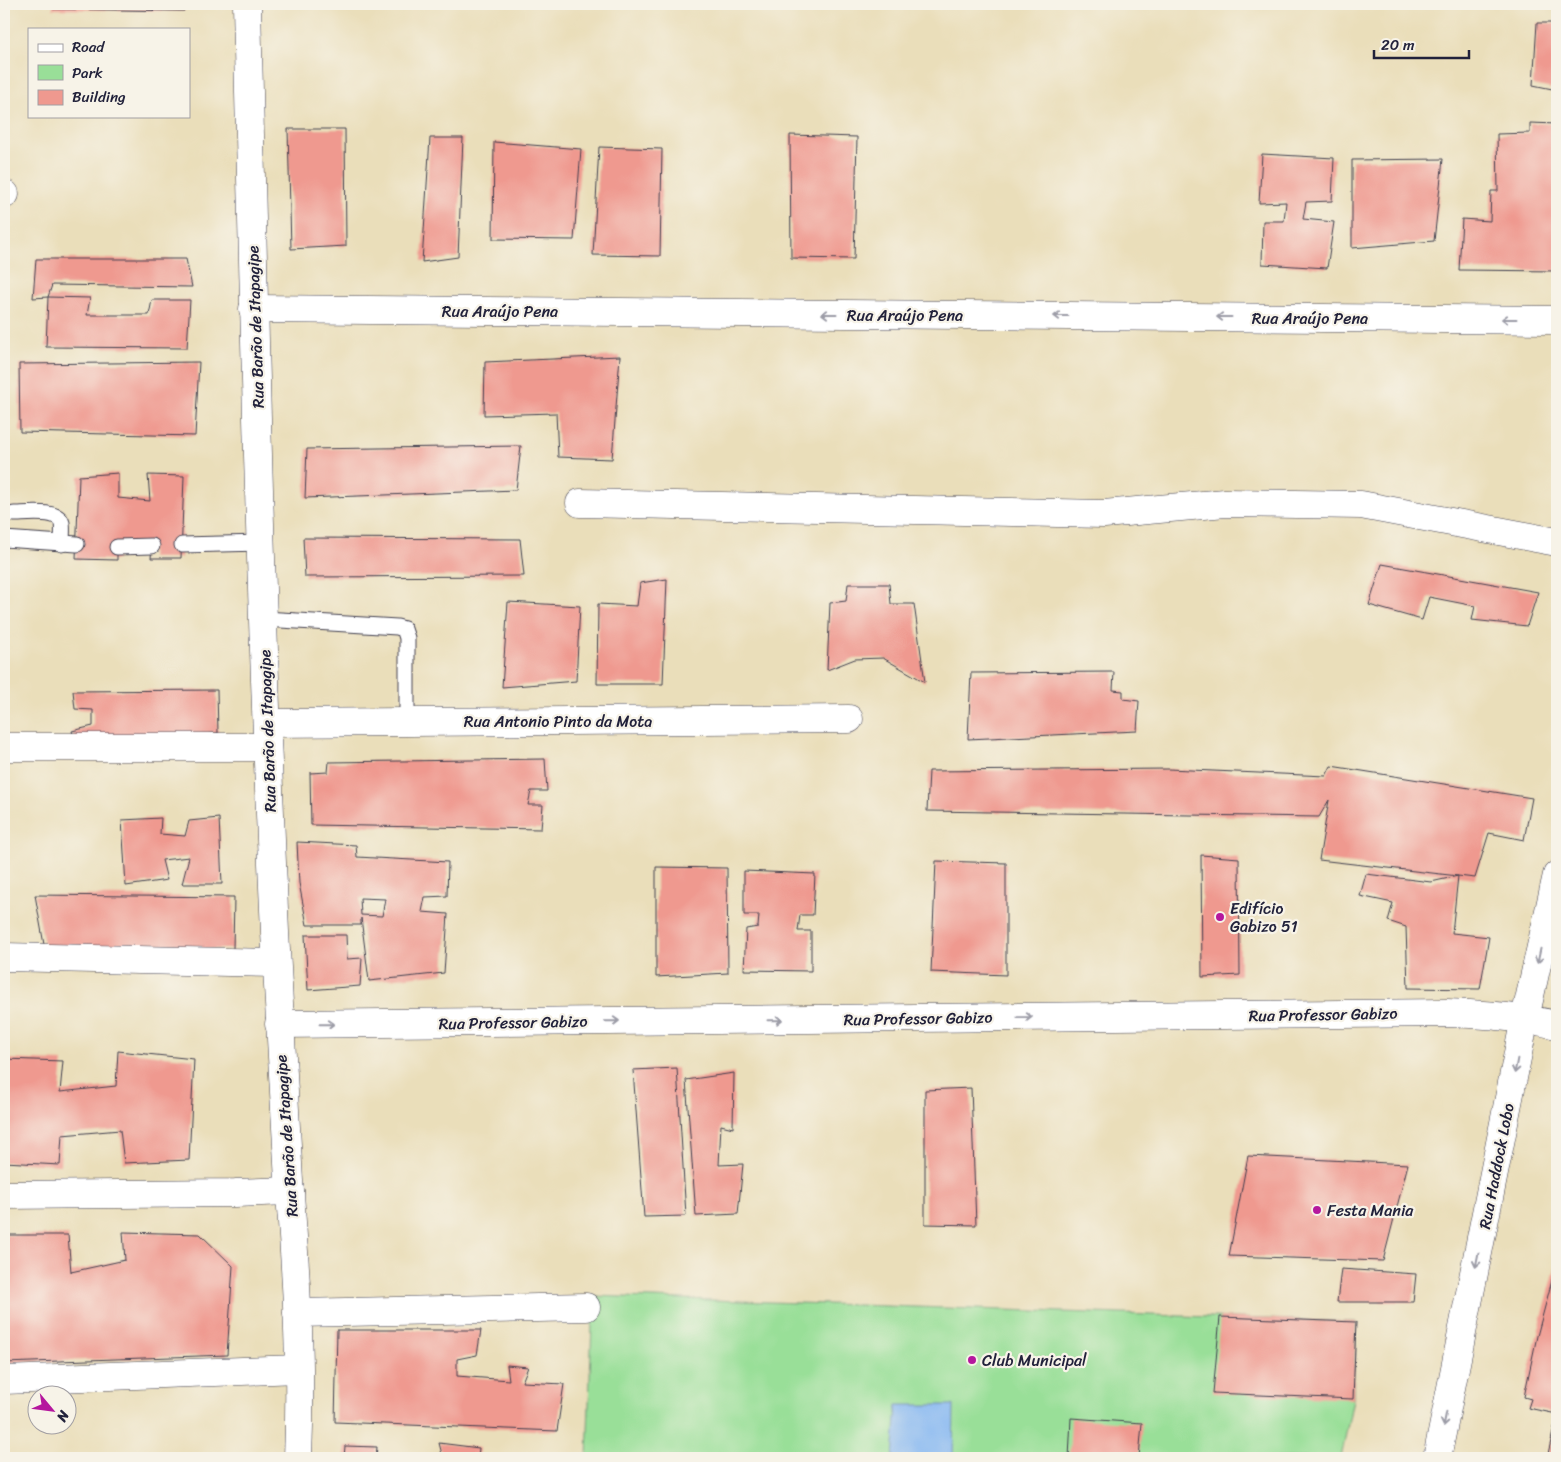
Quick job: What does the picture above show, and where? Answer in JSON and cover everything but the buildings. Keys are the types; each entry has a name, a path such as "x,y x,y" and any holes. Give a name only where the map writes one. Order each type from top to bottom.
{"street":[{"name":"Rua Barão de Itapagipe","path":"247,4 267,735 279,1024 298,1313 298,1458"},
{"name":"Rua Araújo Pena","path":"254,309 1557,320"},
{"path":"580,503 1104,514 1225,503 1361,505 1557,542"},
{"name":"Rua Antonio Pinto da Mota","path":"4,747 267,735 407,722 849,719"},
{"name":"Rua Haddock Lobo","path":"1437,1458 1525,1018 1557,875"},
{"path":"4,957 276,963"},
{"name":"Rua Professor Gabizo","path":"279,1024 1448,1013 1525,1018 1557,1025"},
{"path":"4,1195 290,1191"},
{"path":"298,1313 586,1307"},
{"path":"4,1380 298,1369"}],"lane":[{"path":"4,539 69,544 62,522 57,516 48,514 14,514"},
{"path":"182,545 261,544"},
{"path":"117,547 152,546"},
{"path":"264,619 397,627 404,630 407,638 407,722"}],"green space":[{"name":"Club Municipal","path":"593,1296 1356,1322 1353,1399 1341,1458 587,1458"}],"water":[{"path":"897,1405 954,1405 953,1458 893,1458"}],"place":[{"name":"Edifício Gabizo 51","path":"1220,917"},
{"name":"Festa Mania","path":"1317,1210"},
{"name":"Club Municipal","path":"972,1360"}]}
